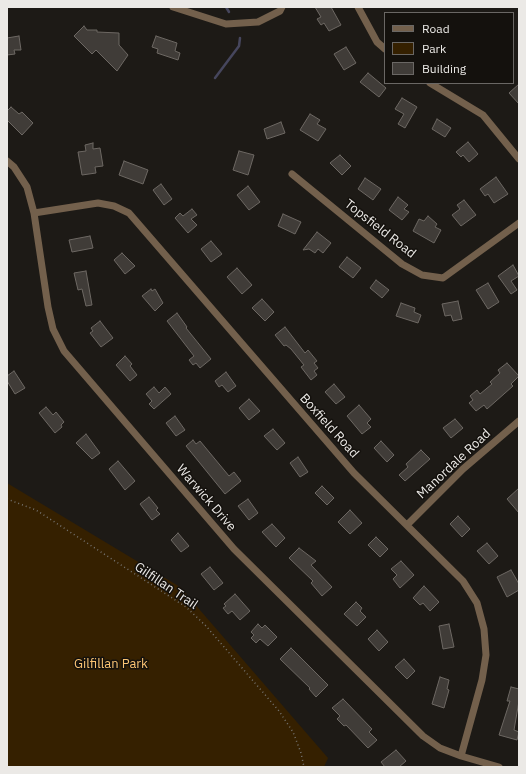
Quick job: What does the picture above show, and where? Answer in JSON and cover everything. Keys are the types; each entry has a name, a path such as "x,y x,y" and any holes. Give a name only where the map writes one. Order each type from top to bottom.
{"street":[{"path":"173,7 226,24 258,22 280,11 282,7"},
{"path":"358,7 377,42 384,49"},
{"path":"432,84 483,115 519,159"},
{"name":"Warwick Drive","path":"7,161 14,167 27,186 34,212 48,307 53,329 64,351 234,550 423,736 440,748 499,767"},
{"name":"Topsfield Road","path":"292,174 402,264 422,275 443,278 519,223"},
{"name":"Boxfield Road","path":"34,212 98,203 114,206 129,213 334,451 463,581 477,603 484,629 486,655 482,680 461,756"},
{"name":"Manordale Road","path":"407,525 463,469 519,422"}],"path":[{"name":"Gilfillan Trail","path":"7,499 36,510 186,607 206,626 279,711 294,732 304,767"}],"green space":[{"name":"Gilfillan Park","path":"7,483 180,587 328,758 324,767 7,767"}],"building":[{"path":"315,7 331,7 341,25 329,31 324,23 321,25 317,19 321,17"},
{"path":"84,26 87,30 97,30 97,32 119,33 119,45 128,55 117,71 96,50 92,54 74,36"},
{"path":"19,36 21,50 14,50 15,54 7,55 7,38"},
{"path":"156,36 177,43 175,51 180,53 178,60 157,53 158,49 152,47"},
{"path":"346,47 356,63 344,70 334,54"},
{"path":"368,73 386,88 379,97 360,82"},
{"path":"519,84 519,104 509,93"},
{"path":"402,98 417,107 405,128 398,124 404,114 395,109"},
{"path":"11,107 19,114 22,112 33,123 22,135 7,120 7,111"},
{"path":"310,114 320,120 317,124 326,129 318,141 300,130"},
{"path":"437,119 451,128 445,137 432,129"},
{"path":"281,122 285,133 267,139 264,129"},
{"path":"468,142 478,154 469,162 463,155 461,157 456,152"},
{"path":"93,143 93,149 100,148 103,166 95,167 96,173 82,175 78,152 86,151 85,145"},
{"path":"239,151 254,155 248,175 233,170"},
{"path":"340,155 351,166 342,175 330,163"},
{"path":"124,161 148,170 143,184 119,175"},
{"path":"496,177 508,194 494,203 488,194 485,196 480,189"},
{"path":"365,178 381,189 373,200 358,189"},
{"path":"161,184 172,199 164,205 153,190"},
{"path":"248,186 260,202 249,210 237,195"},
{"path":"398,197 408,205 404,209 409,212 402,220 389,210"},
{"path":"464,200 476,215 461,226 452,215 460,209 457,205"},
{"path":"192,209 197,215 191,219 197,225 188,233 175,218 180,213 183,216"},
{"path":"283,214 301,222 295,234 278,226"},
{"path":"428,216 437,224 435,227 441,230 434,243 413,231 419,219 424,221"},
{"path":"317,232 331,243 323,253 318,249 315,253 309,249 303,250"},
{"path":"90,236 93,248 72,252 69,240"},
{"path":"211,241 222,254 211,262 201,249"},
{"path":"122,253 135,266 125,274 114,260"},
{"path":"347,257 361,268 353,278 339,267"},
{"path":"513,265 519,276 511,281 517,290 511,294 498,276"},
{"path":"237,268 252,285 242,294 227,277"},
{"path":"86,271 92,305 86,306 82,289 78,290 74,273"},
{"path":"376,280 389,290 382,298 370,288"},
{"path":"488,283 499,302 488,309 476,290"},
{"path":"151,289 152,291 155,289 163,303 155,311 142,296"},
{"path":"262,299 274,312 265,321 252,308"},
{"path":"458,301 462,319 453,321 451,315 445,316 442,304"},
{"path":"401,303 415,308 414,312 421,315 418,323 396,316"},
{"path":"177,313 187,327 186,328 211,359 200,368 196,363 193,365 189,360 194,356 167,321"},
{"path":"100,321 113,338 101,347 90,333 93,331 91,328"},
{"path":"285,327 305,353 308,350 317,361 314,363 318,368 314,371 317,375 311,380 301,367 304,365 291,349 286,345 284,346 275,335"},
{"path":"125,356 132,364 130,366 137,375 130,381 116,365"},
{"path":"507,363 519,376 511,384 513,386 487,409 484,405 476,411 469,403 473,400 470,396 477,390 480,394 492,384 490,382 500,373 498,370"},
{"path":"14,371 25,388 15,394 7,381 7,376"},
{"path":"226,372 236,386 228,392 222,385 219,387 215,381"},
{"path":"334,384 345,397 336,404 325,392"},
{"path":"154,387 159,393 165,387 171,394 154,409 149,404 152,401 146,394"},
{"path":"249,399 260,411 249,420 239,408"},
{"path":"359,405 371,419 367,423 371,427 362,434 347,416"},
{"path":"46,407 53,415 56,412 64,422 61,425 62,427 55,433 39,413"},
{"path":"175,416 185,430 176,436 166,423"},
{"path":"455,419 463,428 451,438 443,428"},
{"path":"273,429 285,443 277,450 264,436"},
{"path":"86,434 100,453 92,459 76,443"},
{"path":"193,440 196,444 200,441 229,476 234,472 241,481 225,494 186,446"},
{"path":"381,441 394,455 387,462 374,448"},
{"path":"421,450 430,459 405,481 399,475 408,467 406,464"},
{"path":"298,457 308,472 300,477 290,463"},
{"path":"118,461 135,481 125,490 109,469"},
{"path":"322,486 334,498 327,505 315,493"},
{"path":"519,488 519,513 507,499"},
{"path":"149,497 158,508 156,510 160,514 152,520 140,504"},
{"path":"248,499 258,513 249,520 238,506"},
{"path":"350,510 362,523 350,534 338,522"},
{"path":"458,516 470,529 462,537 450,524"},
{"path":"272,524 285,538 276,547 262,532"},
{"path":"178,533 189,546 181,552 171,540"},
{"path":"376,537 388,549 380,557 368,545"},
{"path":"487,543 498,556 489,564 477,551"},
{"path":"299,548 316,561 311,565 332,587 322,596 311,583 313,581 289,558"},
{"path":"401,561 414,575 400,588 393,579 397,575 391,569"},
{"path":"210,567 223,583 214,590 201,574"},
{"path":"511,570 519,584 519,590 507,597 497,577"},
{"path":"424,586 439,602 430,611 423,603 420,605 413,598"},
{"path":"235,594 250,611 240,620 232,611 228,614 223,608 226,606 224,604"},
{"path":"356,602 362,608 360,611 366,617 357,626 344,614"},
{"path":"258,624 262,628 265,625 277,637 268,646 260,639 256,643 251,638 254,635 251,632"},
{"path":"449,624 454,647 443,649 439,626"},
{"path":"377,630 388,642 379,651 368,639"},
{"path":"291,648 328,685 316,697 309,689 310,688 280,659"},
{"path":"404,659 415,671 407,679 395,667"},
{"path":"440,677 449,680 447,689 449,690 444,708 432,704"},
{"path":"511,687 519,689 519,701 514,730 519,732 517,740 499,735 510,701 507,701"},
{"path":"343,699 372,729 369,732 377,740 368,748 346,725 344,726 337,719 340,716 332,708"},
{"path":"396,750 406,761 399,767 385,767 381,762"}],"waterway":[{"path":"226,7 229,12"},
{"path":"215,78 239,46 240,38"}]}
